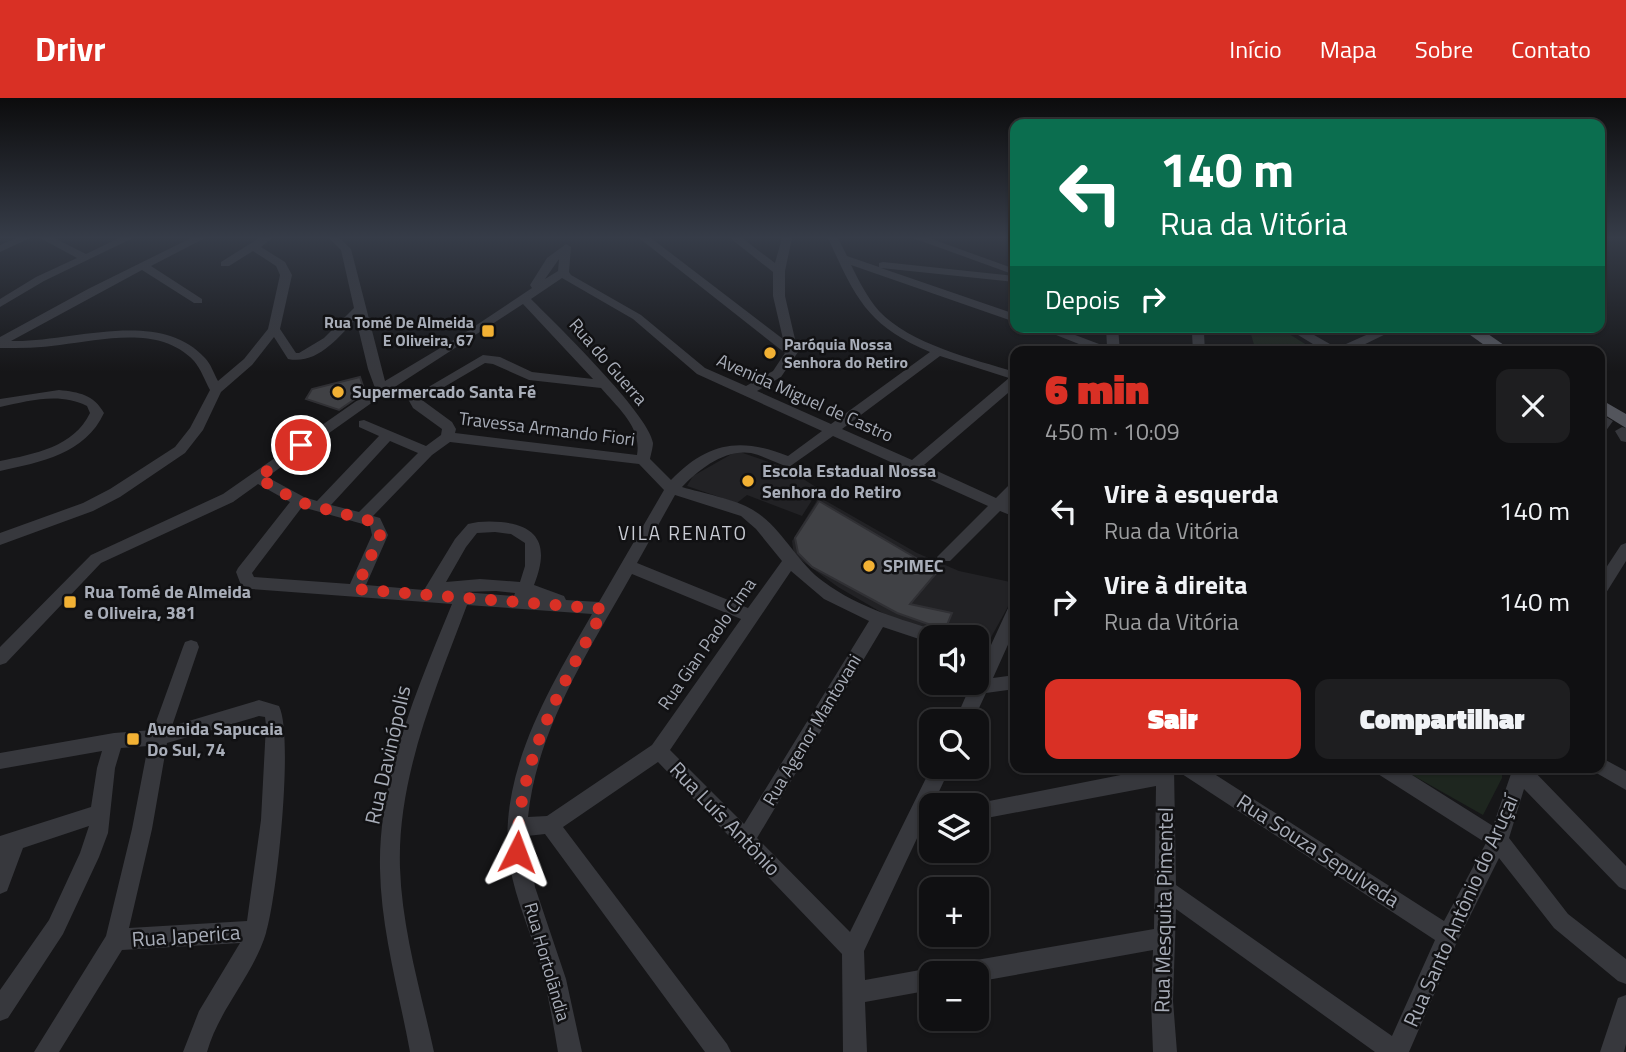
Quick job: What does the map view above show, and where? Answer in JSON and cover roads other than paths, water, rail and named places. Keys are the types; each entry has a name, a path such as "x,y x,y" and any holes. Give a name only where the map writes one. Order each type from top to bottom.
{"main road":[{"path":"1476,333 1497,346"},
{"path":"1497,333 1516,346"}],"street":[{"path":"0,304 33,283"},
{"path":"0,343 109,283"},
{"path":"170,283 198,300"},
{"path":"0,539 88,507 115,493 169,458 188,441 216,390 248,362 274,329 284,283"},
{"path":"354,283 374,369 382,389"},
{"path":"524,299 540,283"},
{"path":"0,658 96,559 211,507 258,478 382,389 524,299 545,283"},
{"name":"Avenida Miguel de Castro","path":"567,283 570,286 595,294 636,317 701,371 1010,510"},
{"path":"702,283 792,352"},
{"path":"748,391 777,374 792,352 779,296 779,283"},
{"path":"857,283 881,320 910,338 1010,376"},
{"path":"917,283 1010,316"},
{"name":"Rua do Guerra","path":"524,299 565,338 644,433 643,460"},
{"path":"274,329 292,356 304,357 314,352 360,308"},
{"path":"1059,333 1095,346"},
{"path":"1302,333 1325,346"},
{"path":"1347,346 1371,333"},
{"path":"0,343 116,334 155,336 175,341 192,351 205,364 216,390"},
{"path":"834,430 940,350"},
{"path":"363,517 427,452 447,437 447,425 418,405 415,399 483,359 496,360 529,376 603,384"},
{"path":"914,466 1010,382"},
{"path":"0,403 42,396 71,395 92,403 97,413 83,433 61,448 37,458 0,466"},
{"path":"363,424 427,452"},
{"name":"Rua Hortolãndia","path":"570,1052 555,979 521,873 517,852 517,827 529,764 544,725 604,609 671,489 697,466 729,449 747,448 789,462 834,430"},
{"path":"319,508 388,434"},
{"name":"Travessa Armando Fiori","path":"447,437 643,460"},
{"path":"643,460 671,489 746,512 790,561 816,584 879,619 919,632"},
{"path":"258,478 299,502 374,522 379,528 380,536 356,589"},
{"path":"945,557 1010,492"},
{"path":"299,502 244,572 244,577 251,583 412,595 480,584 570,605 604,609"},
{"path":"431,593 460,542 473,528 492,526 516,527 528,535 536,549 534,567 522,595"},
{"path":"1605,581 1626,549"},
{"name":"Rua Gian Paolo Cima","path":"659,751 790,561"},
{"path":"628,566 750,616"},
{"path":"431,593 462,598 522,595"},
{"name":"Rua Davinópolis","path":"422,1052 392,881 393,819 427,687 462,598"},
{"name":"Rua Agenor Mantovani","path":"745,840 879,619"},
{"path":"989,666 1010,622"},
{"path":"46,1052 116,940 139,842 159,737 191,647"},
{"path":"989,651 995,653"},
{"path":"989,686 1010,683"},
{"path":"0,761 114,741 159,737 259,708 267,708 276,716 275,767 256,931 208,1016 195,1052"},
{"path":"0,1010 57,927 89,857 102,813 106,768 114,741"},
{"name":"Rua Luís Antônio","path":"550,825 659,751 853,950"},
{"path":"1605,768 1626,781"},
{"path":"989,808 1160,773"},
{"name":"Rua Mesquita Pimentel","path":"1165,773 1166,890 1162,1001 1165,1052"},
{"name":"Rua Souza Sepulveda","path":"1197,773 1448,936"},
{"path":"1393,773 1498,840 1538,896 1562,921 1626,973"},
{"name":"Rua Santo Antônio do Aruçaí","path":"1396,1052 1448,936 1498,840 1521,773"},
{"path":"1524,773 1626,880"},
{"path":"0,884 8,844 102,813"},
{"path":"517,827 550,825 719,1052"},
{"path":"855,1052 853,950 919,828"},
{"path":"1166,890 1396,1052"},
{"name":"Rua Japerica","path":"116,940 256,931"},
{"path":"989,969 1163,938"},
{"path":"854,992 919,981"},
{"path":"1612,1052 1626,1006"}],"place":[{"name":"Rua Tomé De Almeida E Oliveira, 67","path":"488,331"},
{"name":"Paróquia Nossa Senhora do Retiro","path":"770,353"},
{"name":"Supermercado Santa Fé","path":"338,392"},
{"name":"Escola Estadual Nossa Senhora do Retiro","path":"748,481"},
{"name":"SPIMEC","path":"869,566"},
{"name":"Rua Tomé de Almeida e Oliveira, 381","path":"70,602"},
{"name":"Avenida Sapucaia Do Sul, 74","path":"133,739"}],"district":[{"name":"VILA RENATO","path":"683,533"}]}
